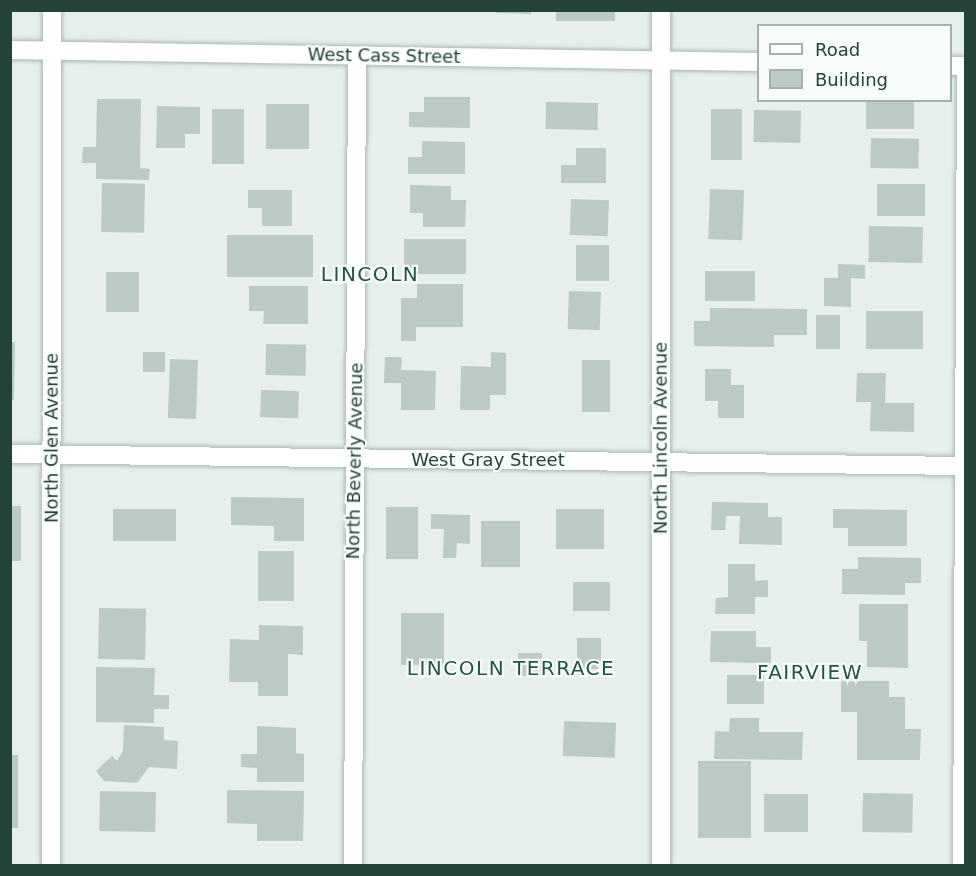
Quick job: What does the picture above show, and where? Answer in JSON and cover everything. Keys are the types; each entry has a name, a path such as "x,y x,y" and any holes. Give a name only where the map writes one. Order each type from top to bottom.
{"street":[{"name":"North Glen Avenue","path":"51,866 52,10"},
{"name":"North Lincoln Avenue","path":"661,10 661,866"},
{"name":"West Cass Street","path":"10,50 757,62"},
{"name":"North Beverly Avenue","path":"353,866 357,56"},
{"path":"962,866 966,71"},
{"name":"West Gray Street","path":"10,454 964,466"}],"building":[{"path":"496,10 531,10 531,14 496,13"},
{"path":"556,10 615,10 615,21 556,21"},
{"path":"424,97 470,97 470,128 409,127 409,112 424,112"},
{"path":"97,99 141,99 140,168 150,169 149,180 96,179 96,163 82,163 83,147 96,147"},
{"path":"546,102 598,103 598,130 546,129"},
{"path":"866,102 914,102 914,129 866,129"},
{"path":"266,104 309,104 309,149 266,149"},
{"path":"157,106 200,107 200,134 185,134 185,148 156,148"},
{"path":"212,109 244,109 244,164 212,164"},
{"path":"711,109 742,109 742,160 711,160"},
{"path":"754,110 801,111 800,143 753,142"},
{"path":"871,138 919,139 918,169 870,168"},
{"path":"422,141 465,142 465,174 408,174 408,157 422,157"},
{"path":"576,148 606,148 606,183 561,183 561,165 576,165"},
{"path":"102,183 145,184 144,233 101,232"},
{"path":"877,184 925,184 925,216 877,216"},
{"path":"410,185 451,186 451,200 466,200 465,227 423,227 423,213 410,213"},
{"path":"710,189 744,190 742,240 708,239"},
{"path":"248,190 292,190 292,226 262,226 262,208 248,208"},
{"path":"571,199 609,200 608,236 570,235"},
{"path":"869,226 923,227 922,263 868,262"},
{"path":"227,235 313,235 313,277 227,277"},
{"path":"404,239 466,239 466,274 404,274"},
{"path":"576,245 609,245 609,281 576,281"},
{"path":"838,264 865,265 865,279 851,278 851,307 824,306 824,278 838,278"},
{"path":"705,271 755,271 755,301 705,301"},
{"path":"106,272 139,272 139,312 106,312"},
{"path":"417,284 463,284 463,327 416,327 416,341 401,341 401,298 417,298"},
{"path":"249,286 308,286 308,324 263,324 264,311 249,311"},
{"path":"569,291 601,292 600,330 568,329"},
{"path":"710,308 807,309 807,335 774,335 774,347 694,346 694,321 710,321"},
{"path":"866,311 923,311 923,349 866,349"},
{"path":"816,315 840,315 840,349 816,349"},
{"path":"10,342 15,342 14,400 10,400"},
{"path":"266,344 306,345 305,376 265,375"},
{"path":"143,352 165,352 165,372 143,372"},
{"path":"491,352 506,353 506,395 490,395 490,410 460,410 461,366 491,367"},
{"path":"385,357 402,357 401,370 436,371 435,410 401,410 401,383 384,383"},
{"path":"170,359 198,360 196,419 168,418"},
{"path":"582,360 610,360 610,412 582,412"},
{"path":"705,369 731,369 731,385 744,385 744,418 718,418 718,401 705,401"},
{"path":"857,373 886,373 885,403 914,403 914,432 870,431 871,402 856,402"},
{"path":"261,390 299,391 298,418 260,417"},
{"path":"231,497 304,498 304,541 274,541 274,526 231,525"},
{"path":"712,502 768,503 768,517 782,517 782,545 739,544 740,516 726,516 725,530 711,530"},
{"path":"10,506 21,506 21,561 10,561"},
{"path":"386,507 418,507 418,559 386,559"},
{"path":"113,509 176,509 176,541 113,541"},
{"path":"556,509 604,509 604,549 556,549"},
{"path":"833,509 907,510 907,546 848,546 848,528 833,528"},
{"path":"431,514 470,515 470,544 457,543 456,558 443,558 444,529 431,529"},
{"path":"481,521 520,521 520,567 481,567"},
{"path":"258,551 294,551 294,601 258,601"},
{"path":"858,557 921,558 921,583 905,583 905,595 842,594 842,569 858,569"},
{"path":"728,564 755,564 755,581 768,580 768,597 755,597 755,614 715,614 716,598 728,597"},
{"path":"573,582 610,582 610,611 573,611"},
{"path":"859,604 908,604 908,668 867,667 867,641 859,641"},
{"path":"99,608 146,609 145,660 98,659"},
{"path":"401,613 444,613 444,665 401,665"},
{"path":"259,625 303,626 303,655 288,654 288,696 258,696 258,682 229,682 230,639 259,640"},
{"path":"711,631 756,631 756,647 771,647 771,663 710,662"},
{"path":"577,638 601,638 601,669 577,669"},
{"path":"518,653 542,653 542,676 518,676"},
{"path":"96,667 155,668 154,695 169,695 169,709 154,709 154,723 96,722"},
{"path":"727,675 764,675 764,704 727,704"},
{"path":"841,681 889,681 889,697 905,697 905,729 921,729 920,760 857,760 857,712 841,712"},
{"path":"730,718 759,718 759,732 803,732 802,760 714,759 715,731 729,732"},
{"path":"564,721 616,723 615,758 563,756"},
{"path":"124,725 164,727 164,740 178,741 177,769 149,767 137,783 104,781 96,771 112,756 117,761 123,751"},
{"path":"257,726 296,728 296,753 304,754 304,782 257,782 257,768 241,767 241,754 257,754"},
{"path":"10,755 18,755 18,828 10,828"},
{"path":"698,761 751,761 751,838 698,838"},
{"path":"227,790 304,791 303,841 257,841 257,824 227,823"},
{"path":"100,791 156,792 155,832 99,831"},
{"path":"863,793 913,794 912,833 862,832"},
{"path":"764,794 808,794 808,832 764,832"}],"district":[{"name":"LINCOLN","path":"370,274"},
{"name":"LINCOLN TERRACE","path":"511,668"},
{"name":"FAIRVIEW","path":"810,672"}]}
